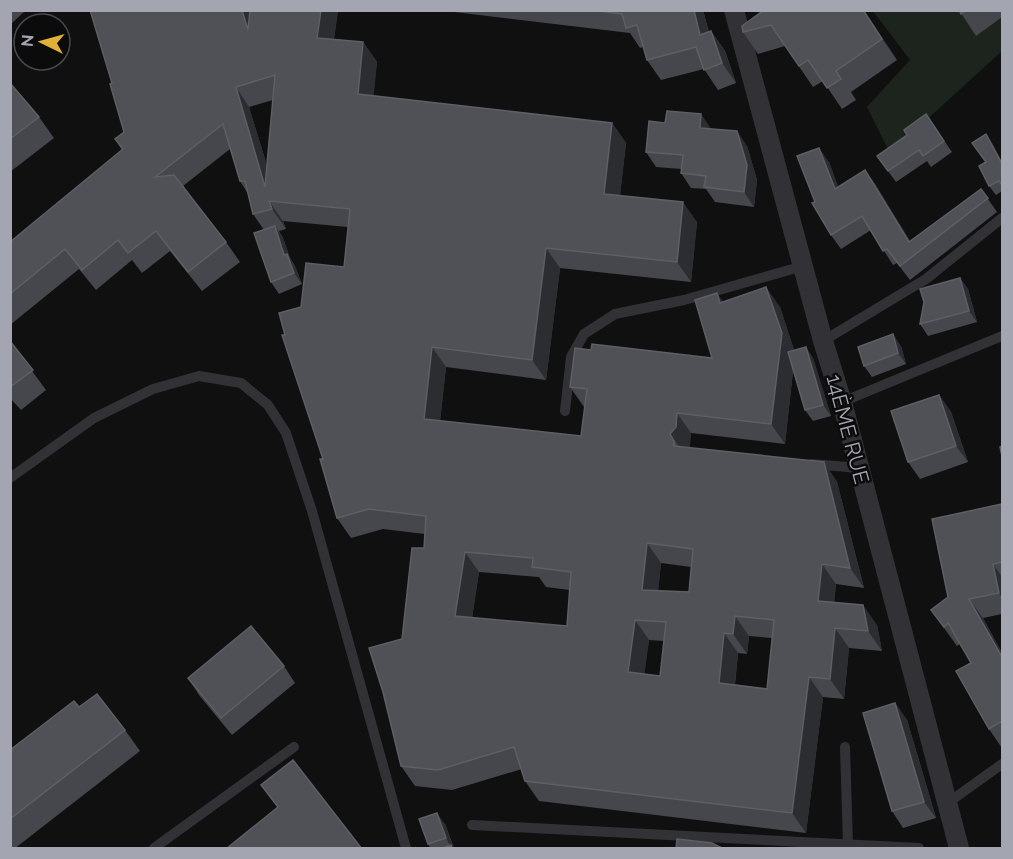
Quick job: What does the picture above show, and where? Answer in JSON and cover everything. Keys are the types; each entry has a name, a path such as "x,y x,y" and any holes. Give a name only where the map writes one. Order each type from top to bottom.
{"street":[{"name":"14ÈME RUE","path":"740,13 803,266 842,402 899,627 949,802 959,849"}],"lane":[{"path":"823,341 926,279 1002,218"},
{"path":"565,411 571,357 584,334 615,314 684,300 803,266"},
{"path":"842,402 1002,336"},
{"path":"10,478 94,418 153,389 199,376 240,382 267,405 286,433 312,512 406,849"},
{"path":"803,463 859,468"},
{"path":"154,849 294,747"},
{"path":"845,747 848,845"},
{"path":"949,802 1002,764"},
{"path":"472,825 919,849"}],"shaded area":[{"path":"873,11 1002,11 1002,51 890,153 867,107 910,60"}],"building":[{"path":"90,10 242,10 248,30 250,10 321,10 317,38 363,42 358,94 612,123 604,194 683,202 677,262 546,248 532,360 432,347 424,419 581,436 587,389 570,387 575,348 591,350 592,344 712,358 695,300 717,293 720,303 766,287 782,333 771,424 677,413 676,427 670,434 674,446 824,462 850,568 822,564 818,601 863,605 868,631 835,628 830,679 809,677 792,813 525,781 514,747 438,770 401,766 383,692 369,648 402,639 412,548 424,548 426,516 369,509 337,518 320,459 323,459 282,335 285,335 279,313 301,307 306,263 344,267 350,209 269,201 272,209 253,214 245,181 240,181 223,124 155,177 174,175 226,242 188,272 156,231 128,253 118,240 82,270 65,249 10,294 10,242 123,149 115,139 124,132 110,84 112,83","holes":["275,75 265,187 236,87","647,543 693,549 689,592 642,590","465,552 533,558 532,567 571,572 567,626 455,616","735,616 774,620 767,689 719,683 724,633 733,634","635,620 666,622 660,676 628,672"]},
{"path":"591,10 694,10 700,35 711,31 722,63 704,70 696,47 647,60 637,25 626,28 622,14"},
{"path":"764,10 863,10 882,39 836,71 841,79 827,88 808,60 799,66 771,25 743,32 742,26"},
{"path":"10,83 39,117 10,139"},
{"path":"667,111 701,114 700,128 737,131 747,165 744,192 704,187 706,176 681,173 683,155 646,152 649,121 665,123"},
{"path":"926,114 944,141 923,156 919,150 888,171 877,156 907,135 904,130"},
{"path":"986,134 1002,164 1002,185 999,181 989,186 979,166 986,162 972,143"},
{"path":"819,148 835,189 865,170 909,242 981,189 988,198 900,266 887,249 883,251 862,216 831,235 812,203 815,202 797,156"},
{"path":"275,226 284,255 287,254 294,273 271,282 254,233"},
{"path":"960,278 969,311 920,324 924,302 920,289"},
{"path":"893,334 898,353 864,366 858,347"},
{"path":"10,341 33,370 10,387"},
{"path":"806,347 823,405 805,410 788,352"},
{"path":"939,395 956,446 908,462 891,411"},
{"path":"1002,504 1002,562 993,564 999,593 969,599 1002,657 1002,721 989,729 956,671 971,663 948,623 944,627 931,610 948,597 932,519"},
{"path":"251,626 284,666 221,718 188,678"},
{"path":"97,694 125,730 10,819 10,750 74,701 79,707"},
{"path":"895,703 924,802 892,811 863,713"},
{"path":"293,760 362,849 226,849 278,807 261,785"},
{"path":"437,813 446,838 428,844 419,819"},
{"path":"677,839 712,843 724,849 676,849"},
{"path":"451,845 452,849 440,849"}]}
